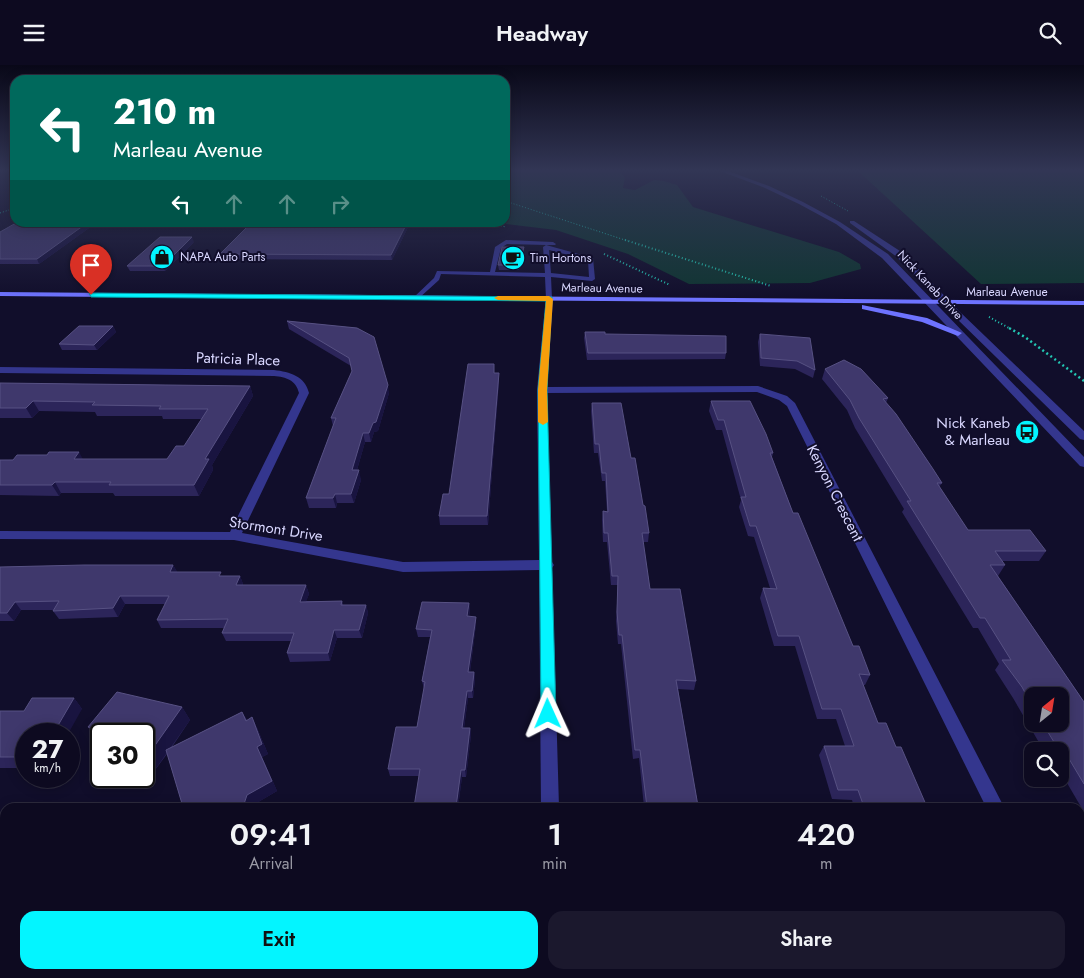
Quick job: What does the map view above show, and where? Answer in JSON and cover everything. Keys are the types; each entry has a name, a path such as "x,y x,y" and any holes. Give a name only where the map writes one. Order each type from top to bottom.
{"main road":[{"name":"Marleau Avenue","path":"0,294 1084,303"},
{"path":"836,302 924,320 958,333"}],"street":[{"name":"Nick Kaneb Drive","path":"819,214 838,223 885,256 909,278 928,302 1084,465"},
{"name":"Nick Kaneb Drive","path":"848,219 900,255 1084,437"},
{"path":"549,299 542,390 547,565 550,803"},
{"name":"Patricia Place","path":"0,371 274,373 298,380 303,385 304,393 234,537"},
{"name":"Kenyon Crescent","path":"542,390 758,389 784,397 791,405 993,803"},
{"name":"Stormont Drive","path":"0,535 234,537 403,567 547,565"}],"lane":[{"path":"416,298 437,279 439,272 492,274 548,275 592,279 591,259 589,254 546,242 506,242 498,247 492,274"},
{"path":"549,299 546,247 591,259"}],"path":[{"path":"544,214 722,272 765,283 772,287 779,301"},
{"path":"507,227 512,228"},
{"path":"598,251 675,287"},
{"path":"765,283 767,288"},
{"path":"982,313 1025,337 1084,381"}],"green space":[{"path":"510,214 714,214 839,252 860,264 861,269 810,283 689,284 628,254 556,230 510,224"},
{"path":"904,214 1084,214 1084,283 981,284"}],"building":[{"path":"10,226 81,227 37,259 0,259 0,232"},
{"path":"247,227 405,227 391,255 220,254"},
{"name":"NAPA Auto Parts","path":"160,237 192,237 163,266 127,266"},
{"name":"Tim Hortons","path":"502,247 524,247 519,265 498,265"},
{"path":"287,321 357,328 374,337 388,385 376,422 373,423 369,433 363,433 352,470 359,470 351,494 335,494 333,498 306,498 336,418 331,418 352,371 349,358"},
{"path":"79,326 113,326 94,345 59,344"},
{"path":"585,332 726,336 726,353 588,353"},
{"path":"760,334 810,338 815,370 797,361 761,358"},
{"path":"844,360 861,369 888,398 883,399 896,414 933,469 942,483 937,483 968,530 1030,530 1046,551 995,551 1005,565 990,565 1084,702 1084,784 1069,759 1069,742 1054,742 1048,733 1069,733 1069,687 1024,687 1024,691 1002,660 1011,660 985,618 980,618 907,501 911,501 859,418 850,400 825,369"},
{"path":"468,364 494,364 494,373 499,373 487,516 439,516 443,494 449,494"},
{"path":"0,383 250,386 205,459 209,459 194,485 109,485 111,482 55,482 52,485 0,485 0,460 13,460 17,455 79,452 74,459 167,459 176,446 184,446 208,409 159,409 161,406 92,405 95,402 33,401 26,408 0,408"},
{"path":"711,401 750,401 766,434 773,453 770,453 793,513 798,513 853,646 859,646 870,675 859,674 878,723 886,723 896,747 901,747 925,803 863,803 858,790 838,790 824,746 854,746 841,709 822,709 799,636 778,636 763,588 777,589 756,526 750,526 741,497 746,497 724,420 718,420"},
{"path":"592,403 621,403 631,458 635,458 643,505 645,506 649,533 642,533 650,589 680,589 696,681 676,680 697,803 647,803 640,750 635,750 622,635 619,635 617,612 618,576 612,576 608,533 604,533 603,511 608,512 606,473 602,473 599,444 595,444"},
{"path":"173,565 170,572 221,572 219,576 240,576 236,585 306,585 300,602 342,601 341,605 366,605 359,630 334,630 328,653 287,653 294,633 222,633 228,619 157,620 169,596 120,596 113,608 53,611 59,601 15,602 7,613 0,613 0,567"},
{"path":"422,602 469,603 467,616 476,617 468,672 474,672 472,691 467,691 462,728 470,728 465,770 461,770 457,803 415,803 420,769 388,769 396,727 417,727 425,682 422,681 432,630 416,629"},
{"path":"117,692 182,707 155,745 155,723 91,723"},
{"path":"32,698 74,698 59,723 15,723 15,757 0,757 0,711 24,711"},
{"path":"242,712 246,721 252,717 262,744 257,747 272,781 247,795 244,803 182,803 166,750"}],"slow traffic":[{"path":"498,298 549,299 542,390 543,422"}],"place":[{"name":"NAPA Auto Parts","path":"162,257"},
{"name":"Tim Hortons","path":"513,258"},
{"name":"Nick Kaneb & Marleau","path":"1027,432"}],"route":[{"path":"91,295 549,299 542,390 547,565 548,714"}]}
